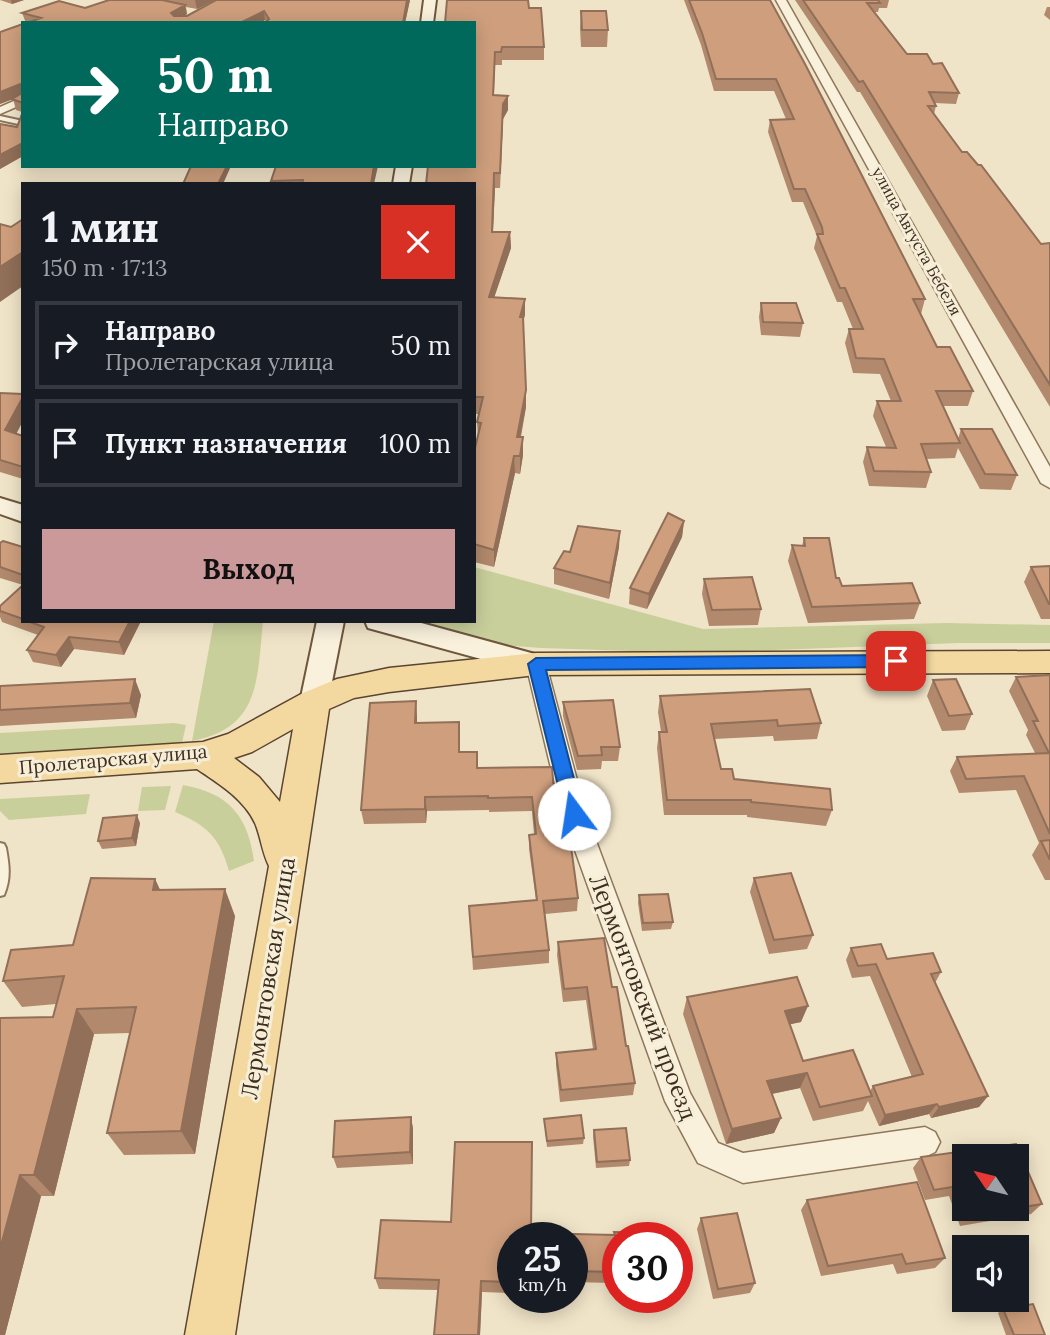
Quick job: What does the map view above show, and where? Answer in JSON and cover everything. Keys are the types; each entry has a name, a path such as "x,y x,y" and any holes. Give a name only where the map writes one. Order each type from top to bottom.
{"main road":[{"path":"427,21 430,0"},
{"path":"0,506 21,513"},
{"name":"Лермонтовская улица","path":"209,1335 314,702 331,623"},
{"path":"385,623 536,664"},
{"name":"Пролетарская улица","path":"0,769 203,755 240,744 314,702 348,687 536,664 1050,662"},
{"path":"203,755 232,774 264,805 276,826 286,868"}],"street":[{"name":"улица Августа Бебеля","path":"781,0 1050,483"},
{"path":"0,111 21,101"},
{"name":"Лермонтовский проезд","path":"536,664 574,814 679,1101 708,1153 743,1168 925,1142"}],"lane":[{"path":"0,118 21,123"},
{"path":"0,848 4,875 0,891"}],"green space":[{"path":"476,568 703,629 946,623 1050,625 1050,643 959,643 692,653 501,645 420,623 476,623"},
{"path":"214,623 263,623 256,681 243,713 231,725 215,734 192,741"},
{"path":"174,723 186,725 182,743 0,756 0,733"},
{"path":"183,785 213,794 233,809 247,831 254,861 229,871 211,834 196,822 175,812"},
{"path":"171,786 165,810 138,811 142,787"},
{"path":"90,794 86,814 9,820 0,811 0,799"}],"building":[{"path":"109,0 162,0 185,5 171,13 174,16 187,16 216,0 407,0 403,21 266,21 269,19 264,11 244,21 33,21 41,18 22,13 59,1 85,8"},
{"path":"447,0 528,0 529,8 541,8 544,47 502,47 501,52 495,52 493,95 508,96 503,104 500,173 494,173 492,232 510,232 489,297 525,299 520,317 523,317 526,390 517,437 523,437 520,456 514,456 494,550 476,545 476,444 481,423 477,422 483,397 476,397 476,182 426,182 428,168 476,168 476,21 445,21"},
{"path":"689,0 770,0 925,299 913,299 937,347 950,347 973,391 936,391 960,443 921,444 931,472 874,471 867,447 896,448 877,401 901,401 884,359 856,358 849,329 863,329 845,288 840,288 817,234 823,234 822,227 805,189 794,189 770,120 794,119 776,79 716,79"},
{"path":"803,0 878,0 880,3 867,3 907,54 927,54 933,64 942,63 959,93 929,92 936,106 928,106 962,152 967,152 981,165 1041,244 1050,243 1050,385 863,81 859,82"},
{"path":"581,11 606,11 608,30 582,30"},
{"path":"21,25 21,88 20,84 0,92 0,32"},
{"path":"21,94 21,102 12,99"},
{"path":"21,117 21,144 0,155 0,124 17,127"},
{"path":"190,168 226,168 219,182 184,182"},
{"path":"275,168 374,168 371,182 271,181"},
{"path":"21,220 21,253 0,267 0,224 11,227"},
{"path":"761,303 796,303 803,323 763,322"},
{"path":"0,393 21,394 21,401 5,430 21,435 21,466 0,460"},
{"path":"961,429 992,429 1017,475 985,474"},
{"path":"668,513 684,521 649,594 630,588"},
{"path":"578,526 620,531 610,583 554,568 564,551 570,552"},
{"path":"804,538 829,538 836,578 839,578 842,586 912,583 920,603 812,607 792,545 805,546"},
{"path":"3,541 21,546 21,574 0,567 0,543"},
{"path":"1050,566 1050,604 1049,604 1031,567"},
{"path":"752,577 761,609 712,610 704,579"},
{"path":"21,587 21,618 0,611 0,606"},
{"path":"33,623 129,623 119,642 69,637 56,655 27,650 44,627"},
{"path":"1050,675 1050,834 1024,776 966,779 957,757 1049,753 1033,721 1038,721 1016,677"},
{"path":"135,679 130,703 0,710 0,686"},
{"path":"956,679 972,714 949,716 933,680"},
{"path":"810,689 821,723 778,726 777,720 711,724 721,769 732,769 734,779 830,789 832,810 751,800 667,800 659,732 667,732 660,696"},
{"path":"613,700 620,747 601,747 602,755 578,756 563,702"},
{"path":"416,701 415,723 459,722 459,752 477,752 477,768 552,767 555,804 561,804 566,832 569,832 578,898 543,901 549,950 473,957 469,906 537,900 529,835 536,834 532,797 425,797 425,809 361,810 370,703"},
{"path":"137,815 132,838 98,841 103,818"},
{"path":"1050,840 1050,860 1041,841"},
{"path":"791,873 813,935 774,940 754,878"},
{"path":"91,878 155,879 153,890 225,889 181,1131 107,1133 136,1007 77,1009 34,1175 20,1175 0,1249 0,1018 53,1017 64,976 3,981 11,950 73,945"},
{"path":"668,894 673,922 643,923 639,895"},
{"path":"604,938 612,987 617,987 635,1083 561,1090 556,1053 596,1049 587,987 564,989 558,942"},
{"path":"881,944 887,959 933,953 941,972 931,974 988,1096 885,1115 873,1086 923,1074 876,964 858,966 851,948"},
{"path":"797,977 808,1006 785,1011 803,1061 853,1050 872,1096 820,1107 807,1073 767,1081 781,1118 732,1129 687,997"},
{"path":"581,1115 584,1138 547,1141 544,1119"},
{"path":"411,1117 410,1152 333,1157 335,1121"},
{"path":"626,1128 630,1160 597,1162 594,1130"},
{"path":"455,1142 532,1142 531,1222 497,1222 497,1282 481,1281 478,1335 434,1335 439,1280 375,1278 381,1220 451,1222"},
{"path":"952,1153 952,1187 934,1190 921,1157"},
{"path":"1029,1174 1042,1204 1029,1206"},
{"path":"917,1182 945,1258 906,1264 902,1254 828,1266 807,1200"},
{"path":"737,1213 755,1283 718,1289 701,1218"},
{"path":"588,1234 602,1235 602,1272 588,1271"},
{"path":"1033,1304 1045,1335 1014,1335 1004,1312 1029,1312 1029,1305"}],"route":[{"path":"574,814 536,664 896,661"}]}
